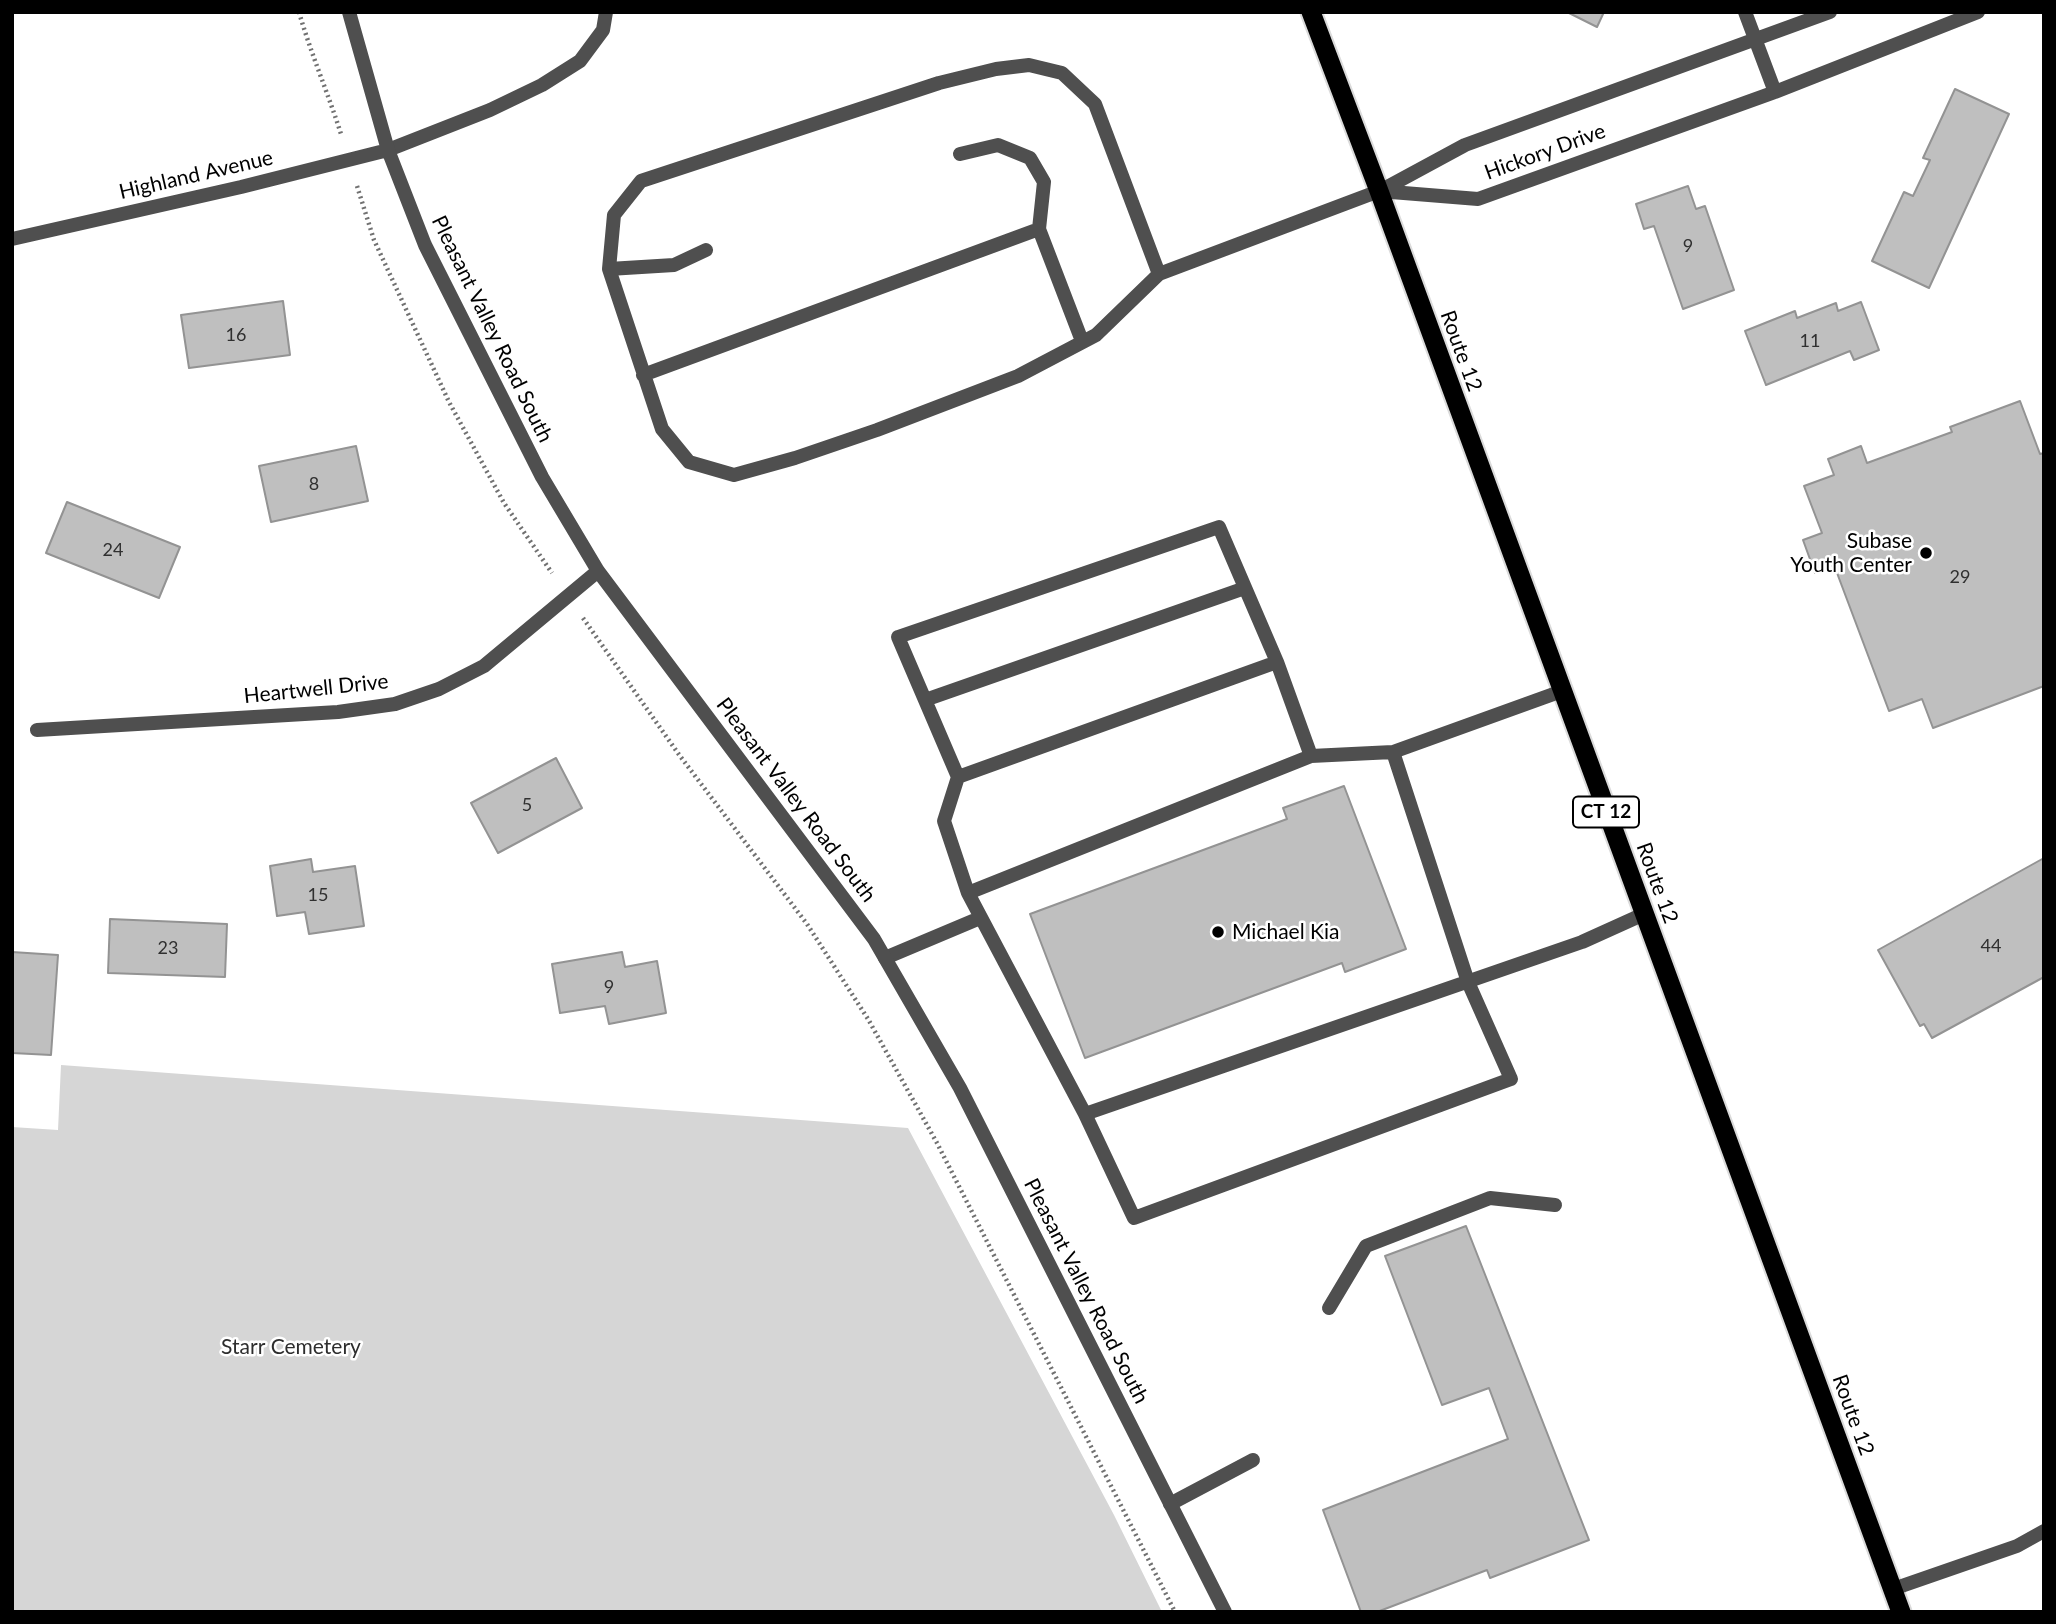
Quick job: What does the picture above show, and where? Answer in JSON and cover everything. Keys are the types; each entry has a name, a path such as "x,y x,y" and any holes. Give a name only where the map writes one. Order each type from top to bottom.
{"highway":[{"name":"Route 12","path":"1311,12 1901,1612"}],"street":[{"name":"Pleasant Valley Road South","path":"349,12 388,150 425,245 541,477 598,570 874,939 960,1088 1225,1612"},
{"name":"Highland Avenue","path":"12,239 388,150 490,110 571,67 580,61 603,30 606,12"},
{"path":"1745,12 1775,92"},
{"name":"Hickory Drive","path":"1379,191 1465,145 1830,12"},
{"name":"Hickory Drive","path":"1379,191 1478,199 1775,92 1978,12"},
{"path":"1159,274 1095,104 1062,74 1029,65 996,69 939,83 641,181 614,215 609,269 662,429 689,462 734,475 795,458 1018,376 1096,335 1159,274 1379,191"},
{"path":"960,154 998,145 1030,158 1044,182 1039,229 1082,341"},
{"path":"643,374 1039,229"},
{"path":"609,269 674,265 706,250"},
{"path":"1311,756 1277,662 1219,527 898,637 958,777 944,821 968,893 1085,1114 1134,1217 1511,1079 1468,982 1393,752"},
{"name":"Heartwell Drive","path":"37,730 338,712 395,704 439,689 484,666 598,570"},
{"path":"925,700 1245,588"},
{"path":"958,777 1277,662"},
{"path":"968,893 1311,756 1393,752 1562,691"},
{"path":"1085,1114 1582,942 1644,914"},
{"path":"885,958 980,918"},
{"path":"1329,1308 1366,1246 1490,1198 1555,1205"},
{"path":"1170,1504 1253,1460"},
{"path":"1893,1589 2017,1546 2044,1531"}],"path":[{"path":"299,12 374,240 449,402 504,503 680,756 807,924 869,1019 937,1143 1175,1612"}],"green space":[{"name":"Starr Cemetery","path":"61,1065 908,1128 1114,1515 1162,1612 12,1612 12,1127 58,1130"}],"building":[{"path":"1567,12 1604,12 1597,27"},
{"path":"1955,89 2009,114 1929,288 1872,261 1904,192 1913,196 1930,160 1923,158"},
{"path":"1688,186 1696,209 1705,206 1734,290 1683,309 1654,226 1644,229 1636,204"},
{"path":"283,301 290,355 189,368 181,315"},
{"path":"1861,302 1879,350 1854,360 1850,351 1766,385 1745,331 1795,311 1797,318 1836,303 1838,311"},
{"name":"Subase Youth Center","path":"2020,401 2040,454 2044,453 2044,686 1933,728 1922,699 1889,711 1834,565 1815,573 1803,540 1822,533 1804,486 1834,475 1828,459 1861,446 1867,463 1952,432 1950,427"},
{"path":"356,446 368,501 271,522 259,466"},
{"path":"67,502 180,547 159,598 46,553"},
{"path":"556,758 582,808 498,853 471,803"},
{"name":"Michael Kia","path":"1344,786 1406,949 1345,972 1342,963 1085,1058 1030,914 1287,819 1283,808"},
{"path":"2044,858 2044,977 1932,1038 1924,1024 1920,1026 1878,950"},
{"path":"311,859 313,872 355,866 364,926 309,934 305,912 277,916 270,866"},
{"path":"110,919 227,924 225,977 108,973"},
{"path":"12,952 58,955 51,1055 12,1053"},
{"path":"622,952 625,967 657,961 666,1013 609,1024 605,1006 560,1013 552,964"},
{"path":"1466,1226 1589,1540 1490,1578 1487,1570 1377,1612 1361,1612 1323,1510 1508,1439 1489,1388 1442,1405 1385,1256"}],"place":[{"name":"Subase Youth Center","path":"1926,553"},
{"name":"Michael Kia","path":"1218,932"}]}
